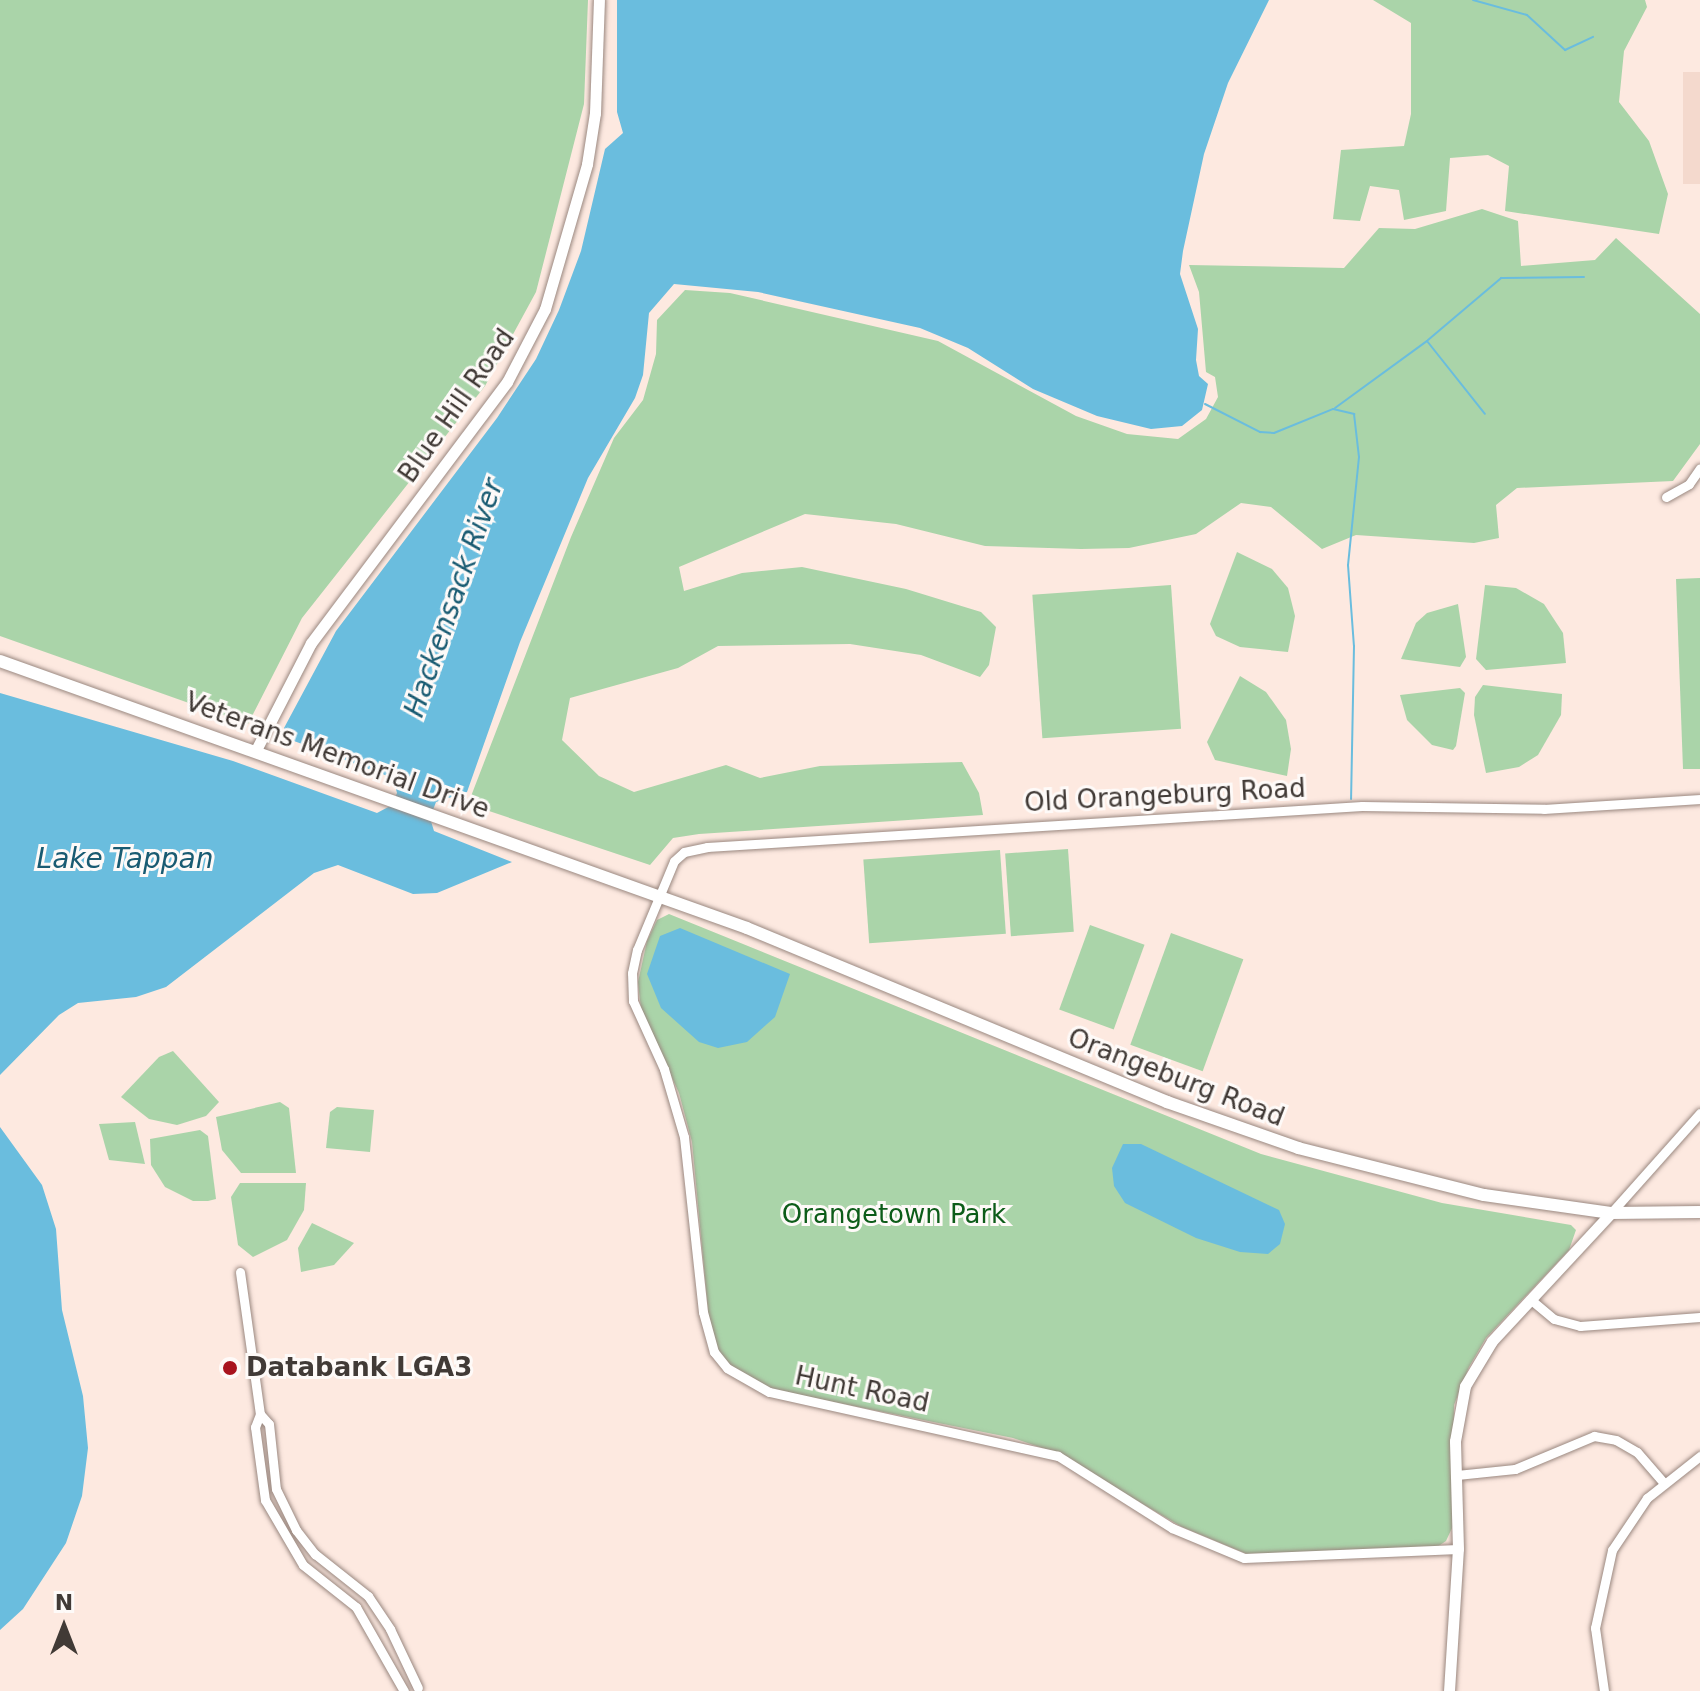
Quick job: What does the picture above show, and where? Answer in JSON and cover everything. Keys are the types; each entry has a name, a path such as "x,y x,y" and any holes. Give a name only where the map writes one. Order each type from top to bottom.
{"main road":[{"name":"Veterans Memorial Drive","path":"0,661 659,895"},
{"name":"Orangeburg Road","path":"659,895 1236,1128 1424,1183 1611,1213 1700,1212"}],"street":[{"name":"Blue Hill Road","path":"256,750 311,643 507,382 545,309 587,164 598,76 599,0"},
{"path":"1666,497 1689,484 1700,468"},
{"name":"Old Orangeburg Road","path":"659,895 678,856 707,847 1349,807 1544,809 1700,799"},
{"name":"Hunt Road","path":"659,895 635,958 632,989 684,1137 703,1312 714,1352 727,1368 769,1392 1058,1456 1172,1528 1244,1558 1458,1549"},
{"path":"1449,1691 1458,1549 1458,1411 1465,1386 1492,1341 1700,1113"},
{"path":"240,1272 260,1414 255,1427 265,1500 284,1540 303,1565 354,1605 414,1690"},
{"path":"1530,1299 1554,1319 1580,1326 1700,1317"},
{"path":"260,1414 269,1424 276,1489 296,1530 315,1554 365,1594 398,1645 414,1690"},
{"path":"1457,1475 1515,1469 1594,1436 1616,1440 1637,1452 1663,1482"},
{"path":"1604,1691 1595,1628 1603,1574 1625,1528 1663,1482 1700,1456"},
{"path":"354,1605 365,1594"},
{"path":"384,1651 398,1645"}],"shaded area":[{"path":"1683,72 1700,72 1700,184 1683,184"}],"green space":[{"path":"0,0 588,0 584,104 536,292 485,386 302,618 248,724 0,636"},
{"path":"1373,0 1645,0 1647,7 1624,51 1619,102 1649,141 1668,194 1659,234 1505,211 1509,166 1488,155 1450,158 1446,211 1404,220 1399,190 1370,186 1360,221 1333,219 1341,150 1404,146 1411,114 1411,23"},
{"path":"1482,209 1518,221 1521,266 1595,260 1616,238 1700,314 1700,444 1673,481 1517,488 1496,505 1499,538 1474,543 1356,535 1322,549 1271,507 1241,503 1196,534 1129,548 985,546 896,524 805,514 679,567 684,591 742,573 802,567 906,589 981,612 996,627 989,665 980,677 921,655 850,644 718,646 678,668 570,698 562,740 599,776 634,792 726,765 760,778 820,766 962,762 979,793 983,815 699,834 673,838 650,865 468,804 571,537 614,438 643,400 656,354 657,320 685,290 730,293 938,341 1076,416 1127,434 1178,439 1206,419 1218,397 1215,377 1206,372 1199,292 1189,265 1344,268 1379,228 1415,229"},
{"path":"1237,552 1272,569 1288,588 1295,616 1288,652 1240,647 1216,636 1210,624"},
{"path":"1700,578 1700,769 1683,769 1676,579"},
{"path":"1171,585 1181,729 1042,738 1032,595"},
{"path":"1485,585 1516,588 1544,604 1563,633 1566,663 1486,670 1476,659"},
{"path":"1458,604 1466,657 1460,667 1401,659 1416,623 1427,613"},
{"path":"1240,676 1266,692 1286,720 1291,749 1287,776 1215,760 1207,742"},
{"path":"1483,685 1562,694 1561,715 1538,755 1519,767 1486,773 1474,715 1475,697"},
{"path":"1460,688 1465,693 1456,746 1453,750 1432,745 1407,720 1400,695"},
{"path":"1068,849 1074,932 1011,936 1005,853"},
{"path":"1000,850 1006,934 869,943 863,860"},
{"name":"Orangetown Park","path":"669,914 1261,1154 1442,1203 1571,1225 1576,1230 1569,1250 1486,1338 1469,1367 1454,1405 1453,1526 1446,1541 1437,1547 1247,1554 1182,1527 1054,1452 1013,1438 774,1390 742,1375 721,1357 710,1331 692,1142 679,1093 641,1009 638,982 647,941 657,920"},
{"path":"1090,925 1145,945 1114,1029 1059,1010"},
{"path":"1171,933 1243,959 1203,1071 1130,1045"},
{"path":"173,1051 219,1102 206,1116 177,1125 149,1119 121,1097 159,1057"},
{"path":"280,1102 289,1108 296,1173 241,1173 222,1150 216,1117"},
{"path":"337,1107 374,1110 370,1152 326,1148 330,1112"},
{"path":"135,1122 145,1164 109,1160 99,1124"},
{"path":"200,1130 208,1136 216,1199 208,1201 193,1201 165,1187 151,1165 150,1139"},
{"path":"240,1183 306,1183 304,1210 287,1240 253,1257 238,1245 231,1197"},
{"path":"312,1223 354,1243 334,1265 301,1272 298,1248"}],"water":[{"path":"617,0 1269,0 1228,83 1204,154 1183,251 1180,274 1198,329 1196,360 1199,376 1208,384 1202,410 1182,426 1151,429 1097,416 1033,389 968,348 920,328 758,292 674,284 649,313 643,375 635,398 588,478 520,642 467,792 436,802 430,818 434,831 512,862 437,893 413,894 338,865 314,873 166,987 136,997 78,1003 59,1015 0,1075 0,693 233,761 377,813 392,805 397,793 393,778 286,738 284,728 336,631 497,418 536,359 559,310 581,251 605,149 623,133 617,112"},
{"path":"680,928 790,974 775,1017 747,1042 718,1048 699,1042 661,1008 647,974 660,936"},
{"path":"0,1127 42,1185 56,1229 62,1310 83,1396 88,1448 82,1496 66,1543 23,1609 0,1630"},
{"path":"1123,1144 1141,1144 1279,1210 1285,1224 1280,1244 1268,1254 1240,1252 1196,1238 1125,1203 1114,1186 1112,1168"}],"waterway":[{"path":"1473,0 1527,15 1565,50 1593,37"},
{"path":"1428,340 1501,278 1584,277"},
{"path":"1335,408 1427,341 1485,414"},
{"path":"1205,404 1260,432 1274,433 1333,409 1354,414 1359,457 1348,565 1354,646 1351,799"}],"place":[{"name":"Databank LGA3","path":"230,1368"}],"water label":[{"name":"Hackensack River","path":"454,598"},
{"name":"Lake Tappan","path":"125,859"}]}
